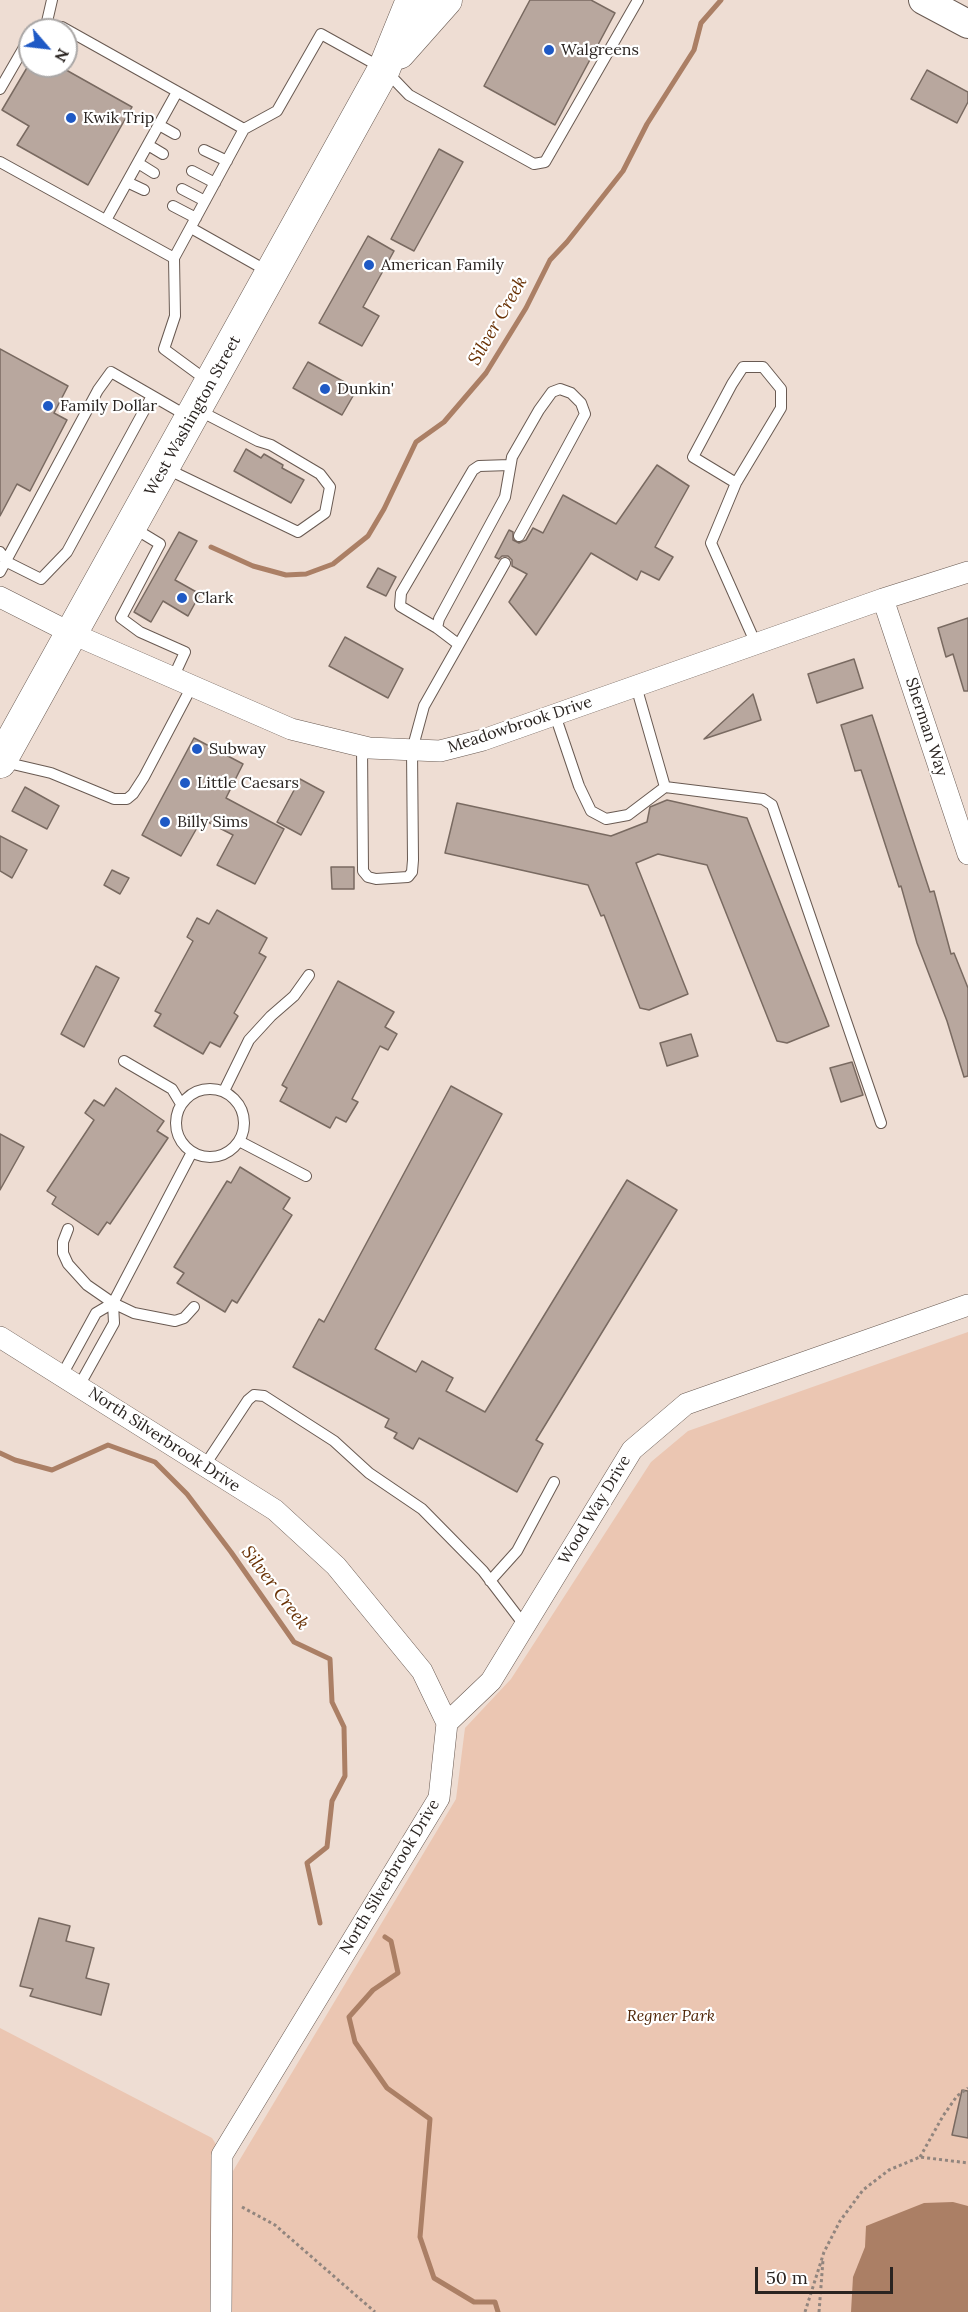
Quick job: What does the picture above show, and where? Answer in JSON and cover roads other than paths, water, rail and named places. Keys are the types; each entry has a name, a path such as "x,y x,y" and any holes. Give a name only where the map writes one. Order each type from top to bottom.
{"main road":[{"name":"West Washington Street","path":"0,762 73,634 384,69 412,0"},
{"name":"West Washington Street","path":"384,69 446,0"}],"street":[{"path":"929,2 968,24"},
{"name":"Meadowbrook Drive","path":"0,597 73,634 291,729 362,746 440,751 483,740 883,598 968,572"},
{"name":"Sherman Way","path":"883,598 968,855"},
{"name":"Wood Way Drive","path":"447,1723 491,1681 632,1450 686,1404 968,1305"},
{"name":"North Silverbrook Drive","path":"0,1337 275,1510 336,1566 423,1671 447,1723 439,1798 222,2155 221,2312"}],"lane":[{"path":"46,18 52,0"},
{"path":"200,404 164,349 175,316 174,258 244,129 277,111 321,34 384,69 409,95 534,164 545,162 638,1"},
{"path":"78,36 244,129"},
{"path":"0,89 18,58"},
{"path":"106,220 177,92"},
{"path":"159,125 175,134"},
{"path":"148,145 163,154"},
{"path":"204,150 227,161"},
{"path":"0,162 174,258"},
{"path":"138,163 154,172"},
{"path":"192,171 215,183"},
{"path":"128,182 144,190"},
{"path":"183,189 205,201"},
{"path":"173,206 196,218"},
{"path":"190,228 272,274"},
{"path":"736,483 693,457 743,368 763,367 781,389 780,408 736,483 711,543 756,644"},
{"path":"0,572 3,557 98,390 111,372 152,396 200,404 258,441 271,445 320,474 330,487 325,513 298,532 164,468"},
{"path":"437,628 439,619 505,497 510,465 539,410 552,392 560,389 571,393 581,403 585,414 519,536"},
{"path":"3,557 41,579 68,552 152,396"},
{"path":"458,644 437,628 400,606 401,593 473,470 479,466 510,465"},
{"path":"0,762 51,773 114,799 128,799 144,777 183,682 185,652 140,632 121,618 160,544 132,527"},
{"path":"362,746 363,871 368,877 376,879 408,877 412,872 412,750 424,706 505,563"},
{"path":"636,686 665,787"},
{"path":"555,715 579,786 591,811 606,819 628,815 665,787 763,799 772,806 881,1123"},
{"path":"224,1091 249,1040 294,996 309,975"},
{"path":"124,1061 172,1089 181,1104"},
{"path":"212,1088 224,1091 234,1098 243,1113 244,1130 240,1142 230,1151 218,1157 204,1157 192,1152 178,1136 177,1114 181,1104 189,1095 212,1088"},
{"path":"240,1142 306,1176"},
{"path":"71,1380 114,1323 113,1303 192,1152"},
{"path":"68,1229 63,1242 63,1253 68,1264 87,1285 113,1303 134,1313 175,1321 184,1318 194,1307"},
{"path":"71,1380 96,1313 113,1303"},
{"path":"205,1465 248,1400 254,1395 264,1396 334,1442 369,1473 422,1509 490,1581 525,1626"},
{"path":"490,1581 517,1551 554,1482"}],"waterway":[{"name":"Silver Creek","path":"211,547 253,566 286,575 306,574 333,564 368,536 384,509 416,442 444,422 486,373 526,308 550,260 623,171 647,124 694,50 701,23 721,0"},
{"name":"Silver Creek","path":"0,1453 15,1460 52,1470 108,1445 155,1462 187,1494 294,1642 330,1659 332,1702 344,1727 345,1776 332,1801 327,1847 307,1863 320,1923"},
{"name":"Silver Creek","path":"385,1937 391,1941 398,1973 373,1990 349,2017 355,2042 387,2088 430,2119 420,2237 434,2278 474,2302 495,2302 498,2312"}],"place":[{"name":"Walgreens","path":"549,50"},
{"name":"Kwik Trip","path":"71,118"},
{"name":"American Family","path":"369,265"},
{"name":"Dunkin'","path":"325,389"},
{"name":"Family Dollar","path":"48,406"},
{"name":"Clark","path":"182,598"},
{"name":"Subway","path":"197,749"},
{"name":"Little Caesars","path":"185,783"},
{"name":"Billy Sims","path":"165,822"}],"park label":[{"name":"Regner Park","path":"671,2016"}]}
